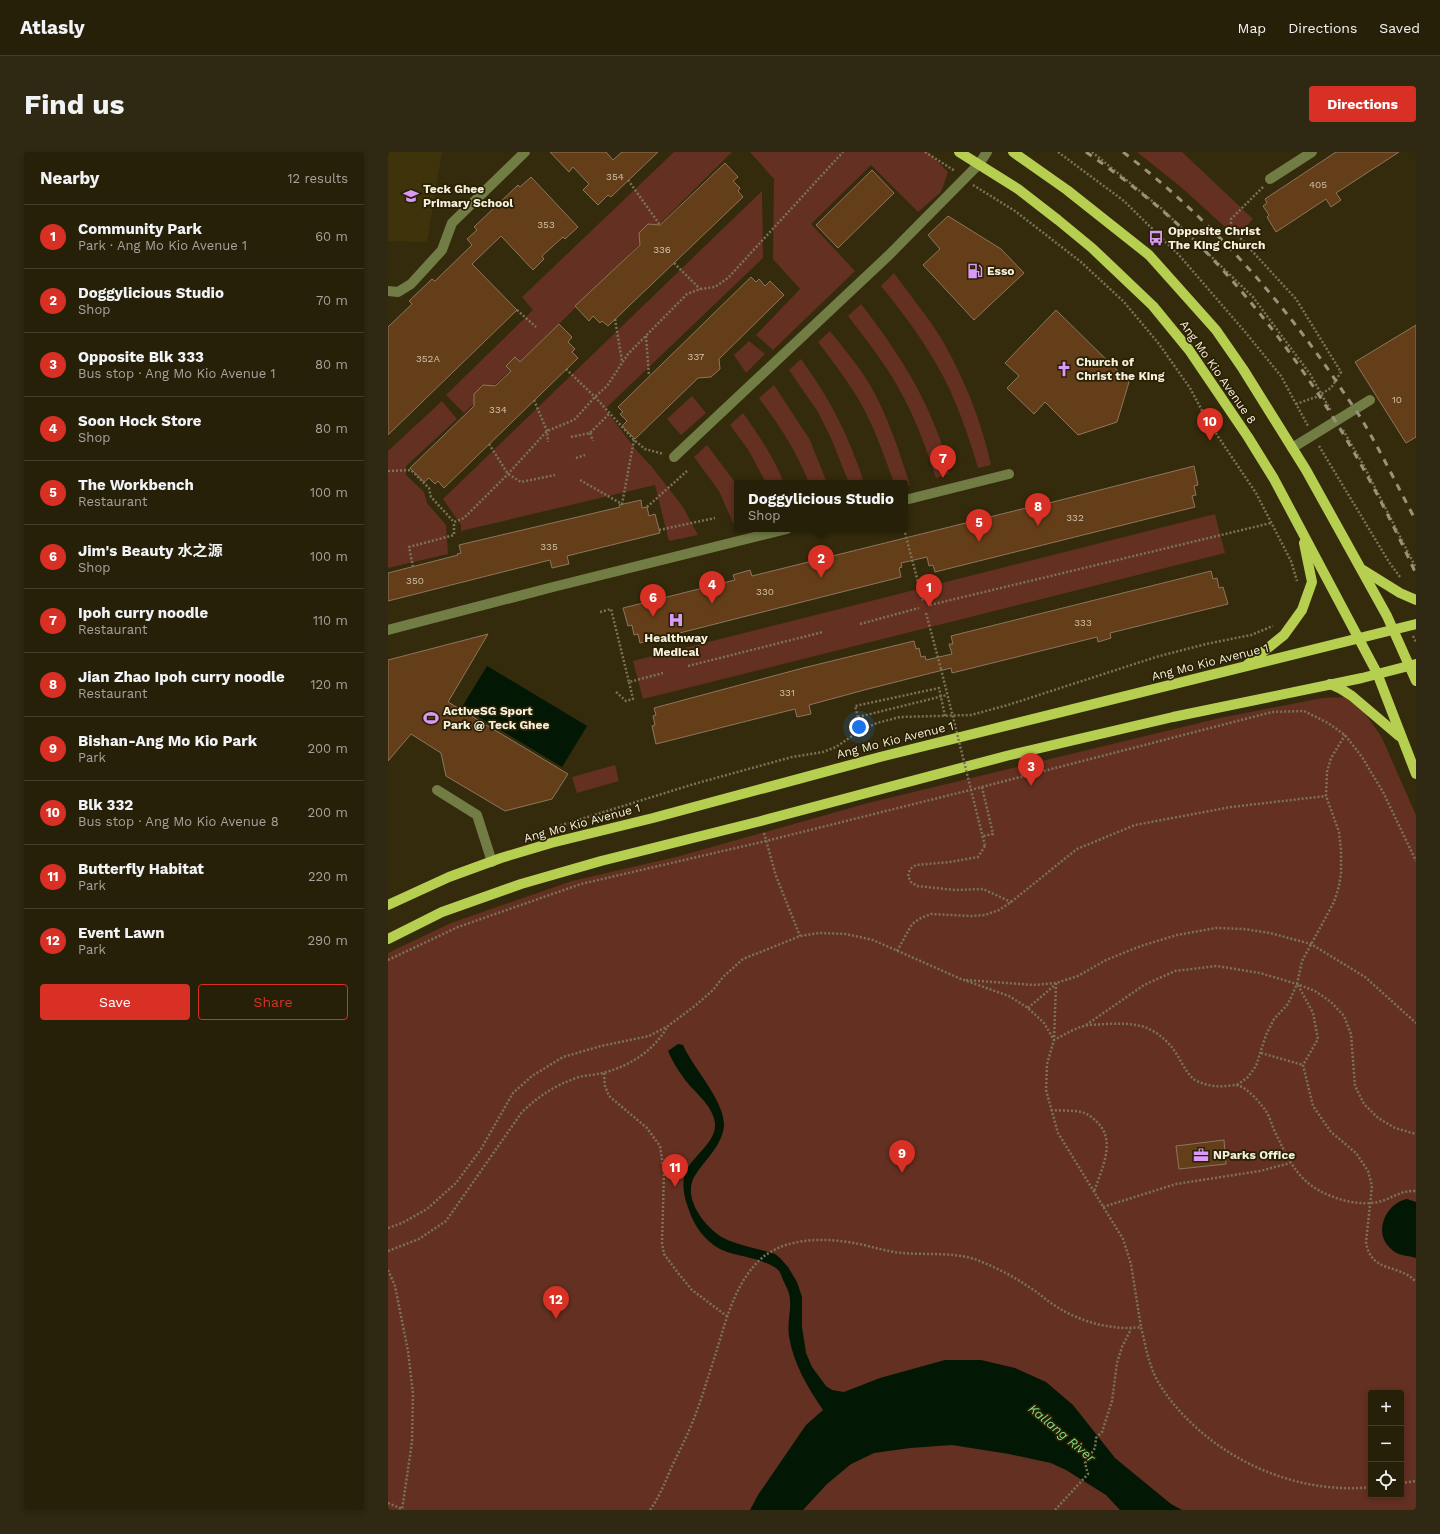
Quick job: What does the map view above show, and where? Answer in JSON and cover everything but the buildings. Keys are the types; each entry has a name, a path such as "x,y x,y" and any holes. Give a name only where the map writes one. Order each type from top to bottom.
{"main road":[{"name":"Ang Mo Kio Avenue 8","path":"959,152 1018,189 1092,248 1153,306 1189,350 1248,437 1274,479 1377,673 1416,774"},
{"name":"Ang Mo Kio Avenue 8","path":"1013,152 1067,190 1149,255 1216,330 1244,369 1306,470 1362,568 1413,665 1416,681"},
{"path":"1245,666 1284,635 1302,610 1312,582 1302,532"},
{"path":"1362,568 1400,593 1416,600"},
{"name":"Ang Mo Kio Avenue 1","path":"388,905 449,877 551,843 660,816 852,765 1416,624"},
{"path":"388,939 442,912 521,884 601,861 761,821 1006,756 1174,717 1413,665"},
{"path":"1330,684 1352,696 1401,737"}],"lane":[{"path":"388,291 398,292 411,284 442,250 452,223 525,152"},
{"path":"674,457 889,254 979,164 987,152"},
{"path":"1270,179 1312,152"},
{"path":"1292,448 1370,400"},
{"path":"908,499 1009,474"},
{"path":"388,630 775,532"},
{"path":"437,790 477,815 492,862"}],"path":[{"path":"454,522 464,518 508,474 547,431 574,420 594,397 607,386 622,361 687,294 700,288 715,287 728,278 843,152"},
{"path":"925,152 950,167 964,178 1037,226 1081,262 1124,302 1159,344 1190,388 1207,420 1256,493 1291,561 1298,581 1297,586"},
{"path":"1092,152 1162,209 1253,297 1293,350 1322,393 1364,466 1416,568"},
{"path":"1270,179 1231,219 1231,228 1296,299 1341,372 1331,388 1296,404"},
{"path":"628,180 660,225"},
{"path":"674,263 700,288"},
{"path":"517,310 536,327"},
{"path":"615,319 622,361"},
{"path":"646,335 649,376"},
{"path":"566,369 634,440 645,449 674,457"},
{"path":"534,400 547,431 548,442"},
{"path":"572,437 590,433 609,414"},
{"path":"590,433 592,440"},
{"path":"580,480 622,504 634,440"},
{"path":"490,444 508,474 521,482 555,475"},
{"path":"576,458 585,455"},
{"path":"388,471 411,470 429,488 431,496 454,522 454,535 409,547 413,567"},
{"path":"646,507 687,472"},
{"path":"659,530 715,518"},
{"path":"930,605 1271,523"},
{"path":"905,532 923,601"},
{"path":"860,624 918,608"},
{"path":"600,612 612,609 633,699 626,700 616,692"},
{"path":"926,613 985,846 978,858 916,865 910,869 908,876 909,879 917,886 955,890 983,889 1011,902"},
{"path":"543,831 694,784 792,757 823,752 836,747 861,730 877,723 900,717 970,716 1156,657 1206,644 1251,635 1276,625"},
{"path":"688,666 823,632"},
{"path":"629,682 663,673"},
{"path":"945,716 939,688 855,706 858,717 947,695"},
{"path":"388,960 458,927 581,884 982,787 1272,712 1304,711 1328,723 1345,735 1362,757 1383,792 1416,861"},
{"path":"1237,1085 1248,1076 1256,1066 1266,1035 1274,1019 1288,1004 1297,984 1302,961 1334,902 1339,886 1341,873 1341,850 1339,832 1326,796 1327,772 1331,758 1345,735"},
{"path":"982,787 993,834 983,836"},
{"path":"898,951 912,924 921,918 931,914 971,916 985,915 999,910 1077,849 1135,825 1230,807 1326,796"},
{"path":"761,821 776,876 800,936"},
{"path":"961,980 1034,985 1056,983 1078,976 1106,960 1141,946 1197,930 1216,928 1244,929 1270,933 1311,944 1365,977 1416,1023"},
{"path":"388,1228 402,1223 427,1209 456,1183 481,1149 513,1093 532,1076 563,1057 601,1046 649,1036 668,1026 712,990 723,977 743,959 800,936 819,933 846,934 873,940 961,980 1009,996 1028,1008 1044,1023 1054,1040"},
{"path":"1054,1040 1086,1025 1144,985 1175,971 1217,966 1260,973 1315,991 1331,1002 1344,1016 1351,1034 1355,1086 1364,1104 1378,1118 1395,1128 1416,1134"},
{"path":"1028,1008 1056,983"},
{"path":"1056,983 1054,1040 1047,1064 1046,1090 1051,1110 1058,1133 1123,1239 1131,1264 1136,1304 1149,1361 1159,1384 1191,1423 1225,1451 1252,1466 1299,1481 1329,1488 1368,1488"},
{"path":"1297,984 1312,1013 1318,1039 1303,1066 1313,1106 1331,1132 1356,1153 1368,1170 1372,1186 1366,1242 1367,1250 1371,1257 1380,1265 1411,1277 1416,1282"},
{"path":"1086,1025 1129,1023 1146,1027 1158,1034 1167,1042 1178,1054 1189,1074 1196,1080 1211,1086 1237,1085 1252,1094 1264,1107 1290,1163 1301,1177 1316,1188 1331,1196 1348,1202 1370,1203 1381,1202 1395,1194 1416,1191"},
{"path":"388,1251 419,1239 446,1221 522,1112 536,1098 551,1089 577,1078 604,1073 623,1066 643,1055 660,1040 668,1026"},
{"path":"1260,1053 1303,1066"},
{"path":"604,1073 605,1086 609,1096 647,1128 660,1146 664,1172 662,1243 664,1254 692,1290 728,1317"},
{"path":"1051,1110 1082,1112 1092,1117 1105,1133 1108,1143 1107,1154 1094,1192"},
{"path":"1103,1207 1176,1184 1260,1171 1290,1163"},
{"path":"650,1510 658,1498 693,1421 728,1317 743,1281 755,1264 771,1251 796,1242 811,1240 837,1240 896,1253 967,1256 999,1270 1029,1287 1056,1307 1074,1316 1109,1327 1132,1329 1141,1327"},
{"path":"388,1270 395,1286 408,1351 413,1394 412,1442 403,1510 388,1503"},
{"path":"1055,1510 1088,1474 1085,1463 1095,1448 1096,1438 1102,1432 1112,1402 1117,1363 1122,1346 1132,1329"},
{"path":"1404,1482 1416,1480"}],"shaded area":[{"name":"Teck Ghee Primary School","path":"388,152 442,152 427,242 388,241"},
{"path":"674,152 732,152 541,342 464,413 446,395 533,310 522,297"},
{"path":"750,152 928,152 948,172 941,192 918,212 871,165 811,224 855,271 773,350 756,335 800,289 773,259 774,179"},
{"path":"1137,152 1182,152 1253,219 1236,237 1181,187"},
{"path":"762,191 763,258 605,409 683,507 698,535 669,541 655,485 461,531 461,525 443,499"},
{"path":"894,273 934,327 953,359 978,419 991,465 978,468 963,421 943,376 914,330 881,286"},
{"path":"861,304 884,335 916,385 940,439 949,474 936,478 926,448 910,409 893,378 879,357 848,316"},
{"path":"830,331 861,371 870,385 893,434 910,485 908,485 908,480 893,480 877,436 866,414 846,379 818,342"},
{"path":"749,341 765,354 746,373 734,355"},
{"path":"801,359 811,373 838,418 863,480 848,480 831,438 818,412 789,370"},
{"path":"774,385 810,440 826,480 808,480 799,460 787,439 759,398"},
{"path":"692,396 706,413 681,435 667,419"},
{"path":"442,401 457,419 406,466 406,475 424,492 427,503 446,525 448,554 388,568 388,451"},
{"path":"743,413 771,455 783,480 764,480 749,451 730,425"},
{"path":"707,445 734,481 734,525 719,491 694,457"},
{"path":"1215,514 1225,553 643,699 633,661"},
{"path":"1348,697 1364,712 1381,736 1416,815 1416,1510 388,1510 388,953 451,923 572,881 680,856 868,803 1220,718 1322,698"},
{"path":"615,765 619,781 577,793 572,777"}],"water":[{"path":"487,666 587,726 562,767 462,707"},
{"name":"Kallang River","path":"678,1044 683,1045 714,1095 723,1115 724,1125 721,1139 692,1182 692,1200 701,1217 713,1231 720,1236 739,1244 775,1254 788,1267 797,1282 802,1297 802,1327 806,1353 812,1367 826,1386 832,1390 844,1392 880,1378 945,1360 981,1360 1015,1368 1046,1382 1073,1405 1115,1458 1171,1504 1182,1510 1120,1510 1106,1495 1066,1470 1051,1463 1009,1454 952,1445 910,1448 874,1453 851,1464 827,1484 803,1510 750,1510 758,1495 806,1425 823,1410 807,1384 794,1356 789,1332 790,1297 779,1271 767,1263 729,1253 715,1246 697,1227 691,1216 684,1194 684,1177 691,1164 712,1138 715,1123 710,1110 702,1098 687,1083 668,1051"},
{"path":"1407,1199 1416,1202 1416,1258 1393,1251 1385,1241 1383,1234 1382,1227 1388,1212 1393,1206"}],"railway":[{"path":"1086,152 1134,187 1179,225 1240,289 1270,326 1325,404 1350,445 1373,487 1416,574"},
{"path":"1123,152 1184,203 1213,231 1267,289 1292,320 1316,352 1362,420 1416,521"}],"place":[{"name":"Teck Ghee Primary School","path":"411,196"},
{"name":"Opposite Christ The King Church","path":"1156,238"},
{"name":"Esso","path":"975,271"},
{"name":"Church of Christ the King","path":"1064,369"},
{"name":"Blk 332","path":"1210,441"},
{"name":"Ipoh curry noodle","path":"943,478"},
{"name":"Jian Zhao Ipoh curry noodle","path":"1038,526"},
{"name":"The Workbench","path":"979,542"},
{"name":"Doggylicious Studio","path":"821,578"},
{"name":"Soon Hock Store","path":"712,604"},
{"name":"Community Park","path":"929,607"},
{"name":"Jim's Beauty 水之源","path":"653,617"},
{"name":"Healthway Medical","path":"676,620"},
{"name":"ActiveSG Sport Park @ Teck Ghee","path":"431,718"},
{"name":"Opposite Blk 333","path":"1031,786"},
{"name":"NParks Office","path":"1201,1155"},
{"name":"Bishan-Ang Mo Kio Park","path":"902,1173"},
{"name":"Butterfly Habitat","path":"675,1187"},
{"name":"Event Lawn","path":"556,1319"}]}
